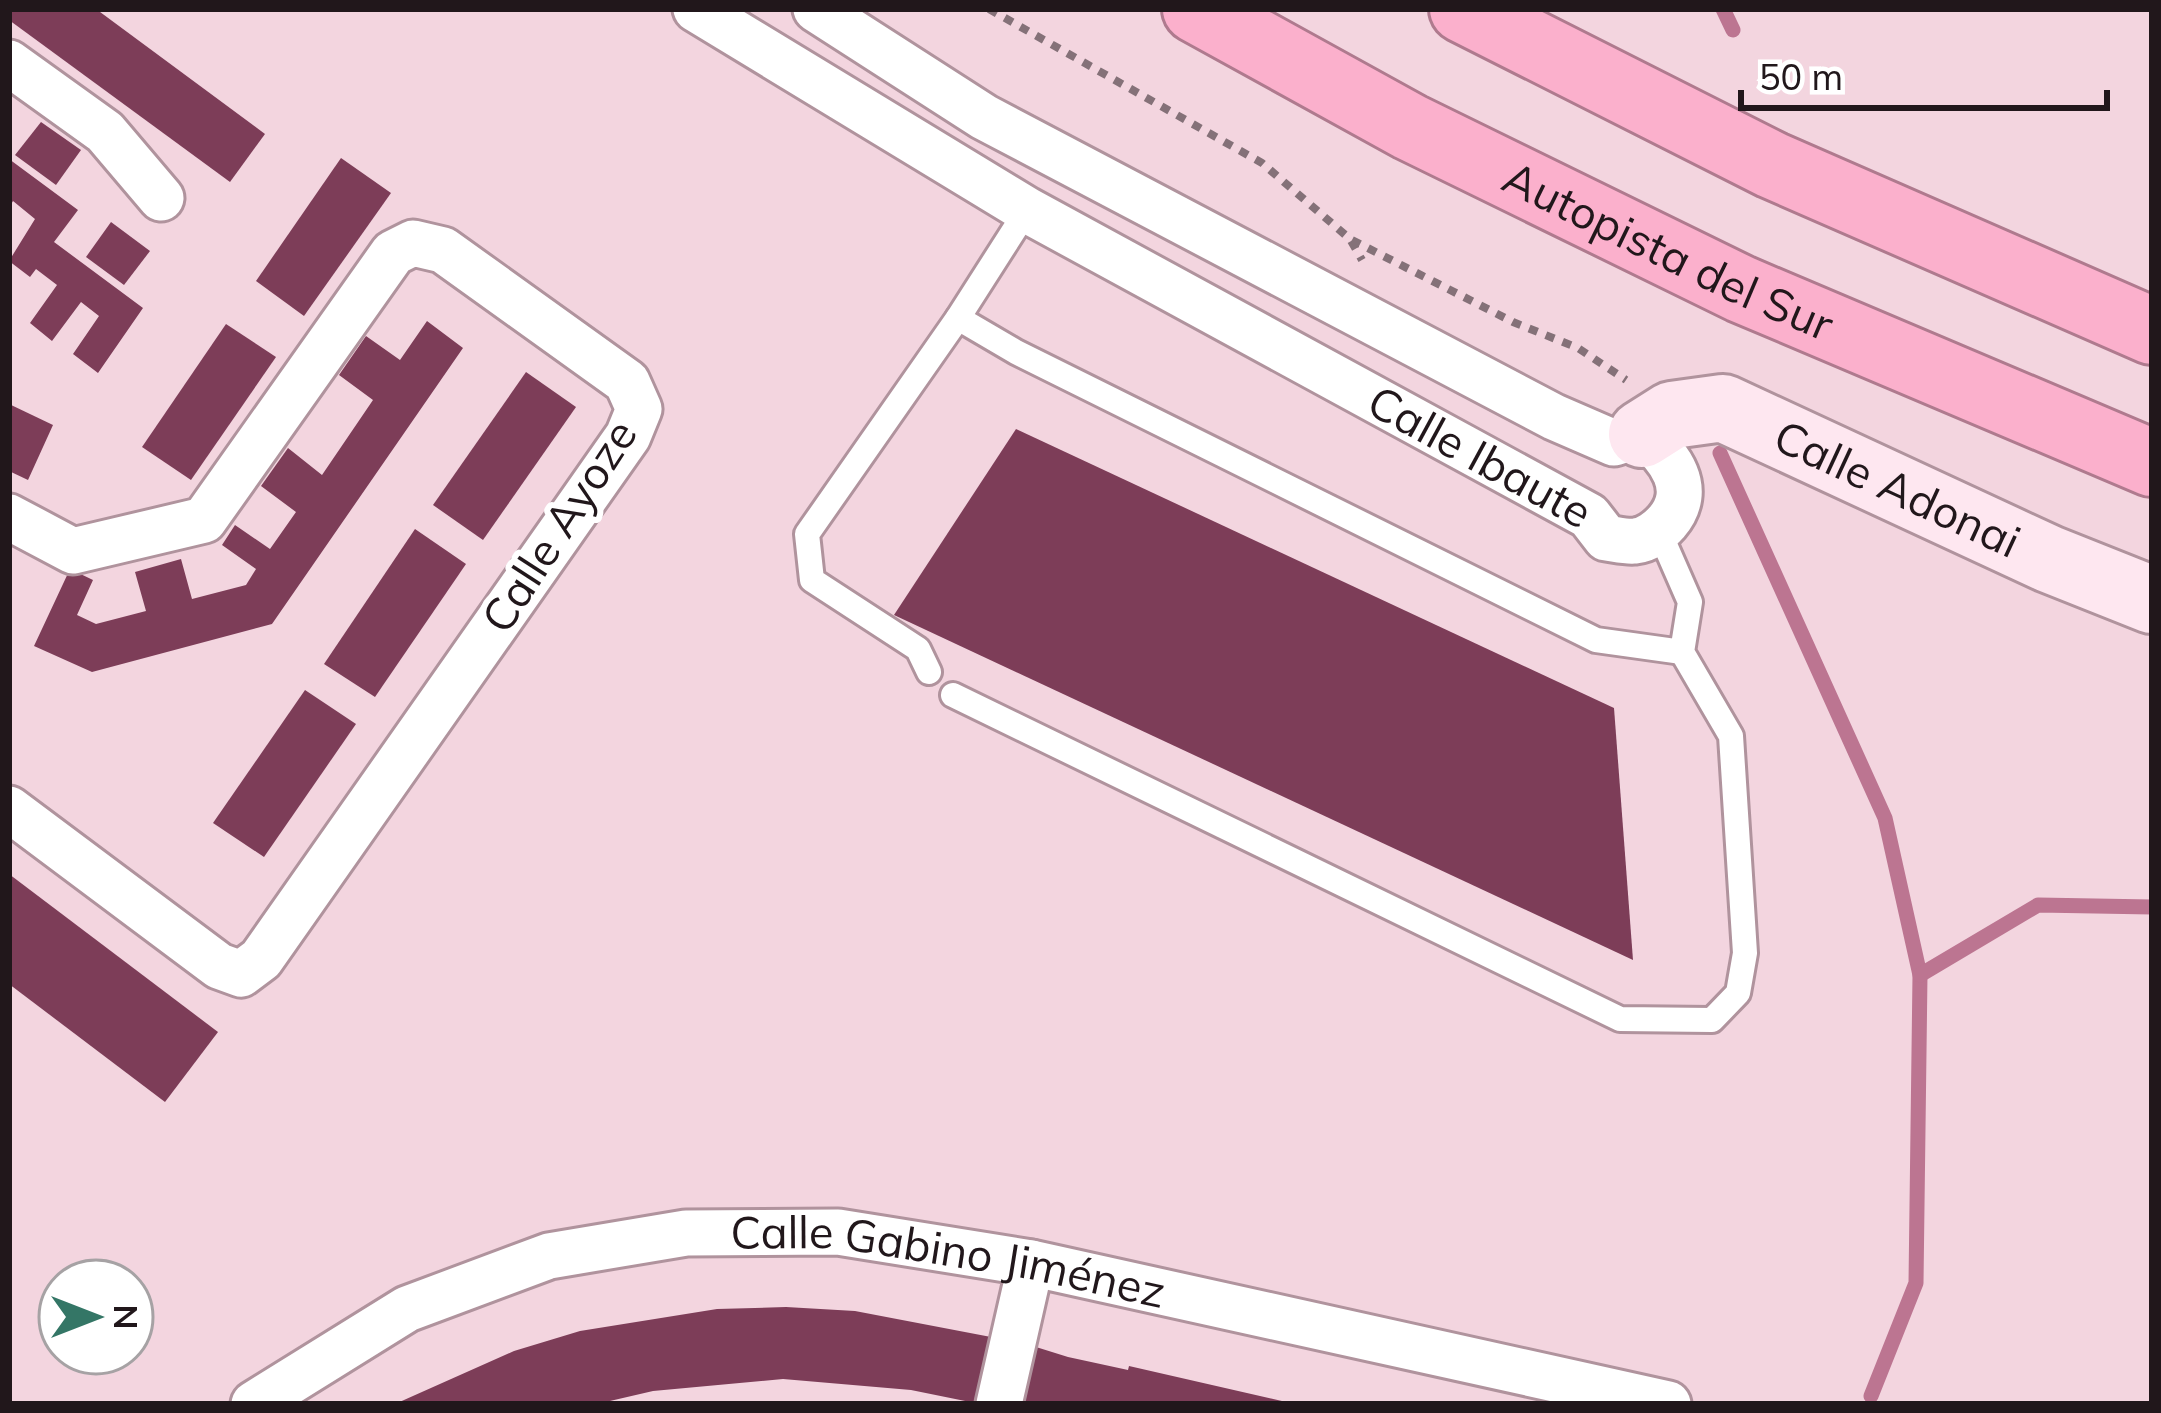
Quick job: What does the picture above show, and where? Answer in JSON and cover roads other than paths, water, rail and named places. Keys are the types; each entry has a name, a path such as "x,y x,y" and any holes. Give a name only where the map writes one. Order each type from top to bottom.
{"highway":[{"name":"Autopista del Sur","path":"1196,9 1411,127 1741,289 2152,464"},
{"path":"1463,9 1772,165 2152,331"}],"street":[{"name":"Calle Ibaute","path":"696,9 952,168 1589,516 1606,538 1637,542 1658,531"},
{"name":"Calle Ibaute","path":"816,9 984,116 1554,417 1614,443 1647,432"},
{"path":"9,63 105,132 161,198"},
{"path":"952,168 984,116"},
{"name":"Calle Ayoze","path":"9,517 74,551 204,520 393,253 413,243 443,250 626,382 639,409 628,436 260,959 241,974 219,966 9,809"},
{"name":"Calle Adonai","path":"1647,432 1672,415 1723,408 2049,560 2152,600"},
{"path":"1647,432 1666,453 1680,480 1676,511 1658,531"},
{"name":"Calle Gabino Jiménez","path":"254,1404 407,1309 549,1256 686,1233 838,1232 1031,1263 1668,1404"},
{"path":"999,1404 1031,1263"}],"lane":[{"path":"929,672 918,649 812,580 807,534 1027,210"},
{"path":"958,318 1016,352 1596,640 1682,652"},
{"path":"953,695 1619,1019 1712,1020 1738,993 1745,953 1731,736 1682,652 1690,602 1658,531"}],"waterway":[{"path":"1723,9 1733,30"},
{"path":"1720,453 1885,818 1920,975 1916,1283 1871,1396"},
{"path":"1920,975 2038,905 2152,907"}]}
